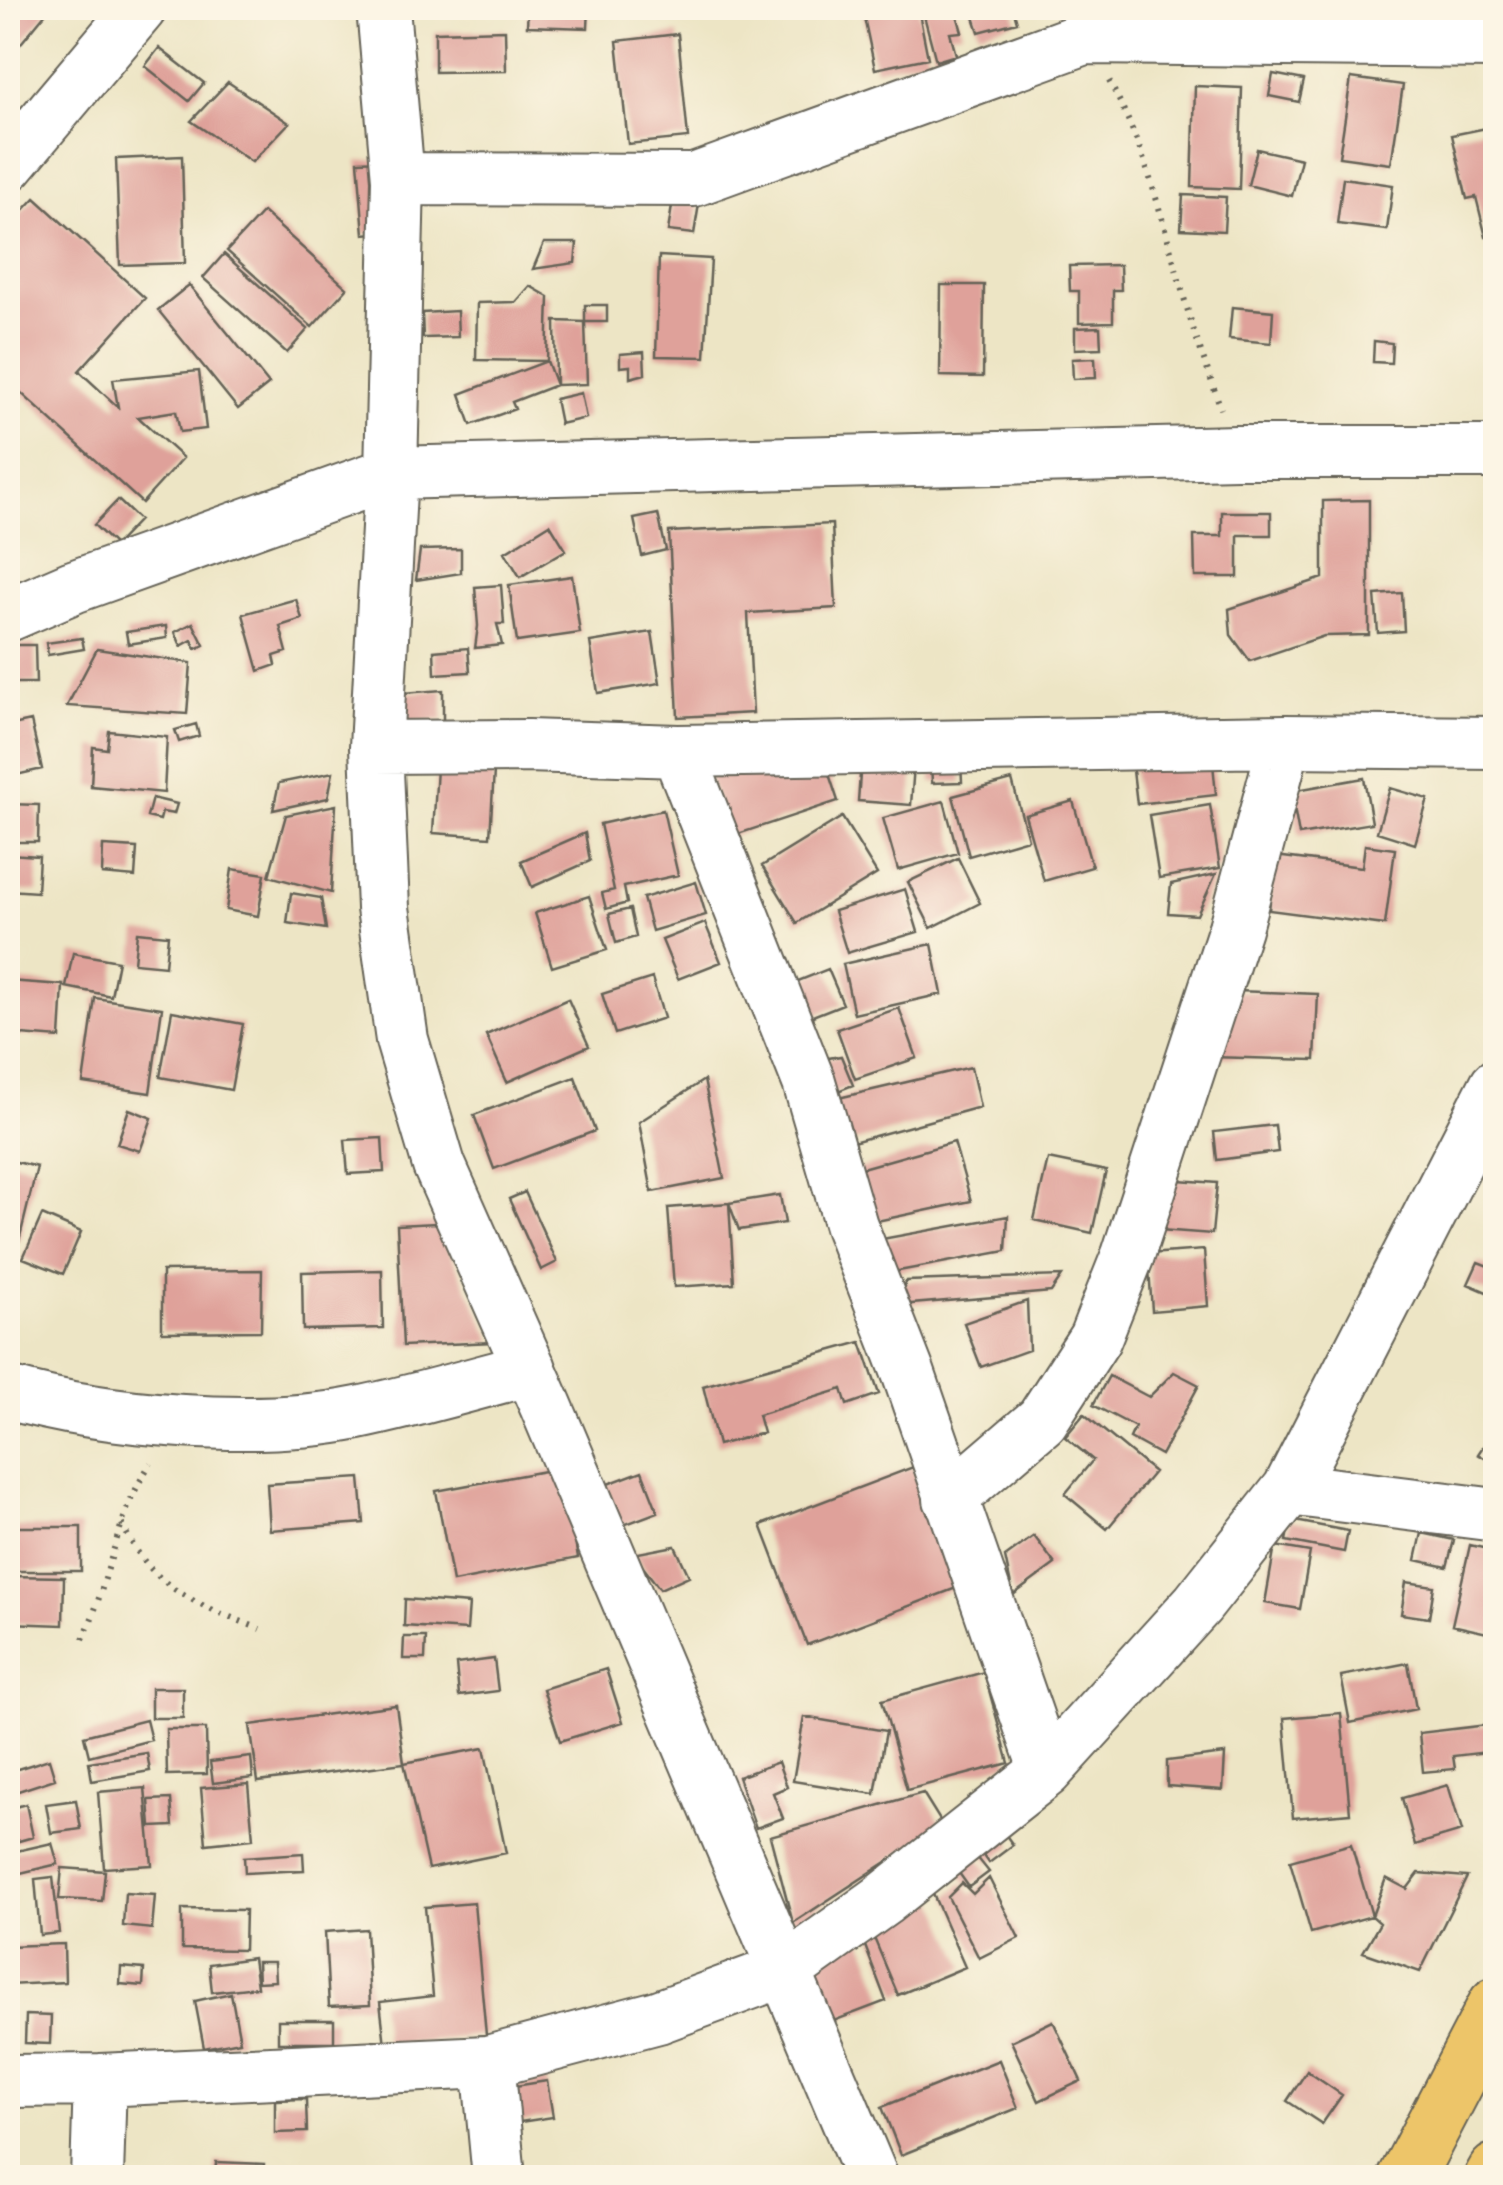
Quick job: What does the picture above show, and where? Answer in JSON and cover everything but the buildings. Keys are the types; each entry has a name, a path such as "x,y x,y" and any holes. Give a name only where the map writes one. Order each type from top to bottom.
{"main road":[{"path":"1406,2178 1496,2005"}],"street":[{"path":"8,165 140,8"},
{"path":"383,8 398,179 391,474 376,747 382,908 402,1040 439,1166 530,1369 872,2178"},
{"path":"398,179 694,180 1086,23 1496,42"},
{"path":"8,615 73,587 391,474 1237,452 1496,452"},
{"path":"376,747 528,746 678,751 1285,741 1496,743"},
{"path":"950,1499 1042,1420 1095,1338 1128,1255 1229,946 1285,741"},
{"path":"678,751 808,1082 851,1226 909,1376 1046,1770"},
{"path":"8,2081 488,2062 658,2017 784,1970 884,1900 1046,1770 1198,1604 1289,1488 1496,1085"},
{"path":"8,1393 90,1413 272,1422 356,1413 530,1369"},
{"path":"1289,1488 1496,1515"},
{"path":"488,2062 500,2178"},
{"path":"97,2178 100,2080"}],"path":[{"path":"1086,23 1153,182 1193,328 1237,452"},
{"path":"83,1639 96,1612 122,1523 142,1478 158,1457"},
{"path":"122,1523 153,1575 181,1595 260,1630"}]}
